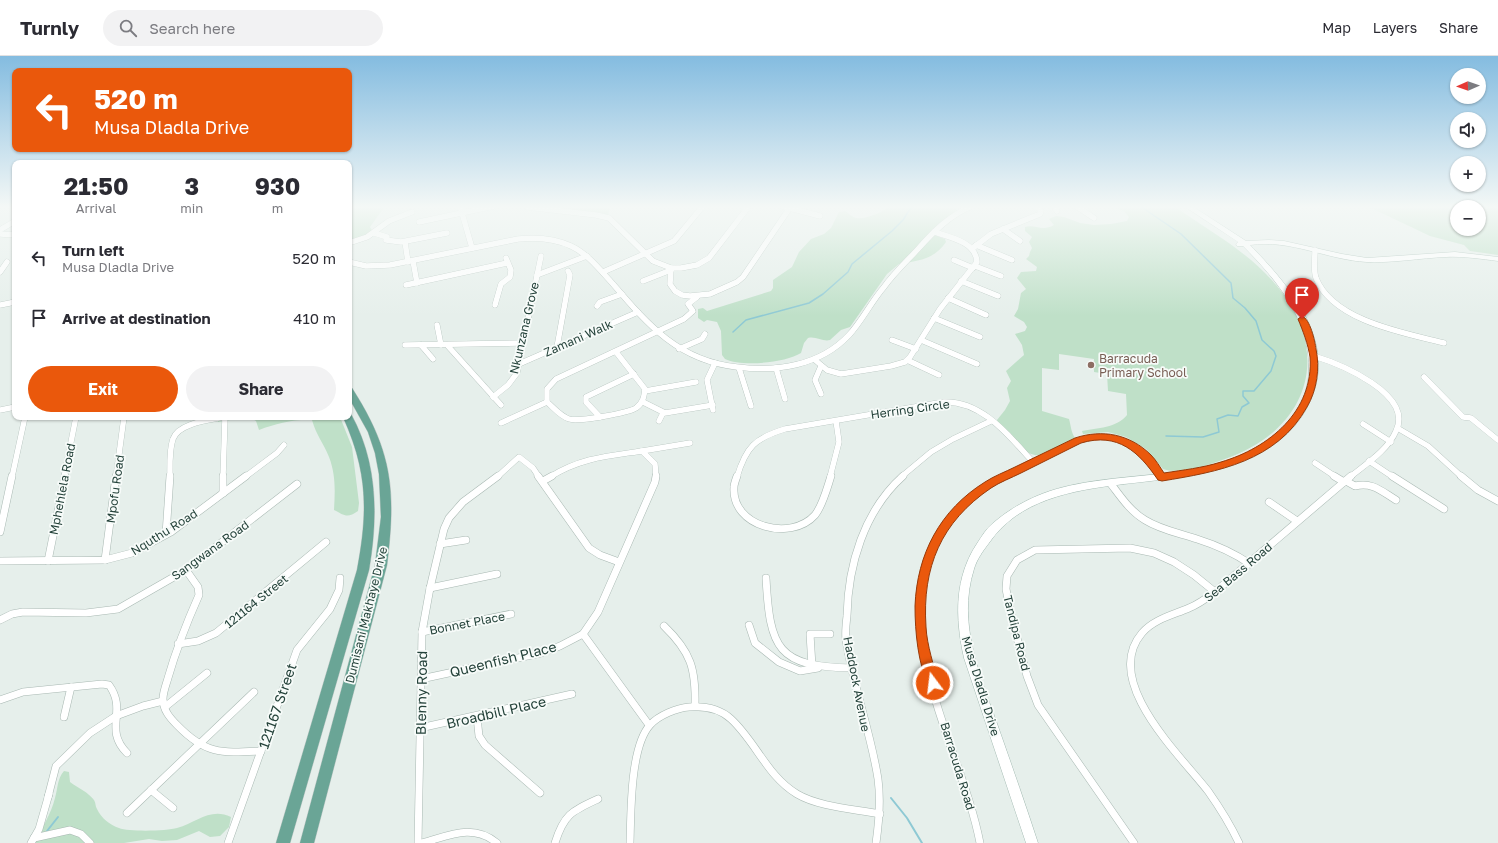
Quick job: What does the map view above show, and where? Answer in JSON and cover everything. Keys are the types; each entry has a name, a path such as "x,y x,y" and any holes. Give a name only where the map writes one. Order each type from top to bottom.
{"main road":[{"name":"Dumisani Makhaye Drive","path":"307,843 376,582 385,538 387,499 380,452 368,421 352,395"},
{"name":"Dumisani Makhaye Drive","path":"283,843 348,621 366,551 370,518 368,474 362,447 349,420"}],"street":[{"path":"404,243 417,283"},
{"path":"470,243 472,248"},
{"path":"352,262 376,266 411,262 499,243"},
{"path":"563,243 568,244 587,256 658,332 680,349 700,359 739,368 776,368 815,360 847,338 888,280 924,243"},
{"path":"636,243 656,263 671,269"},
{"path":"603,272 670,243"},
{"path":"643,281 671,269 691,267 704,262 722,243"},
{"path":"616,352 645,390 643,402 630,411 569,420 562,416 547,402 547,389 556,379 684,319 693,311 688,304 697,297 732,284 743,277 766,243"},
{"path":"963,243 1012,260"},
{"path":"974,247 979,243"},
{"path":"1241,244 1247,243"},
{"path":"1277,243 1367,260 1454,254 1498,259"},
{"name":"Musa Dladla Drive","path":"1032,843 966,648 962,615 964,586 970,567 981,544 998,524 1014,511 1031,502 1058,492 1201,471 1224,465 1251,454 1278,437 1296,419 1308,398 1314,371 1314,356 1309,336 1297,309 1265,267 1241,244"},
{"path":"815,360 831,372 845,374 891,366 907,360 916,349 934,318 948,298 974,267 978,258 974,247"},
{"path":"1315,250 1314,270 1319,283 1329,296 1342,307 1378,325 1444,343"},
{"name":"Nkunzana Grove","path":"493,397 513,380 517,373 541,256"},
{"name":"Nkunzana Grove","path":"537,275 587,256"},
{"path":"406,285 507,260 511,272 510,277 501,284 495,305"},
{"path":"954,260 1001,276"},
{"path":"0,272 7,262"},
{"path":"671,269 669,282 673,289 684,297 697,297"},
{"path":"557,347 570,275 568,271"},
{"path":"961,281 998,296"},
{"path":"597,306 605,300 622,294"},
{"path":"948,298 986,315"},
{"path":"0,305 12,303"},
{"name":"Zamani Walk","path":"518,364 638,312"},
{"path":"934,318 980,336"},
{"path":"437,325 444,345 500,405"},
{"path":"680,349 702,339 705,334"},
{"path":"892,340 916,349"},
{"path":"921,340 977,364"},
{"path":"405,345 522,343"},
{"path":"421,345 433,359"},
{"path":"1314,356 1348,368 1374,383 1387,396 1395,408 1398,417 1399,429 1418,438 1428,445 1474,488 1484,495 1498,501"},
{"path":"907,360 939,375"},
{"path":"643,402 663,413 713,407 707,380 715,363"},
{"path":"821,366 815,380 821,394"},
{"path":"739,368 751,406"},
{"path":"776,368 785,399"},
{"path":"600,416 585,401 586,397 634,374"},
{"path":"1424,377 1463,417 1471,418 1498,440"},
{"path":"645,390 696,382"},
{"path":"500,423 547,402"},
{"name":"Herring Circle","path":"836,421 839,443 821,506 814,516 795,526 770,528 760,525 745,517 736,504 733,493 746,452 755,440 785,429 927,404 950,402 964,404 974,408 991,421 1033,462"},
{"path":"0,410 12,408"},
{"path":"659,421 663,413"},
{"path":"0,532 24,420"},
{"name":"Mphehlela Road","path":"48,561 75,420"},
{"name":"Mpofu Road","path":"105,560 124,420"},
{"path":"166,534 173,437 177,432 187,426 212,420"},
{"path":"223,493 225,420"},
{"name":"Haddock Avenue","path":"876,843 880,814 878,780 846,639 847,593 856,550 878,505 892,487 913,466 941,446 991,421"},
{"path":"1363,424 1391,442"},
{"name":"Sea Bass Road","path":"1239,843 1230,824 1216,802 1176,753 1141,705 1134,688 1130,668 1136,642 1147,628 1164,618 1203,601 1250,564 1391,442 1399,429"},
{"name":"Barracuda Road","path":"980,843 929,671 920,626 921,588 927,561 937,538 961,506 988,485 1085,438 1097,436 1125,441 1138,448 1148,458 1162,477"},
{"path":"619,562 600,555 589,548 543,481 566,467 582,462 616,454 642,452 690,443"},
{"name":"Nquthu Road","path":"0,561 105,560 116,559 133,553 166,534 277,453 284,445"},
{"path":"642,452 654,463 657,474 655,482 598,612 583,634 649,725"},
{"name":"Blenny Road","path":"418,843 422,632 430,588 444,529 456,509 474,492 506,470 519,458 533,468 543,481"},
{"path":"1368,461 1444,509"},
{"path":"1315,463 1345,482 1356,486 1371,484 1396,500"},
{"name":"Sangwana Road","path":"0,620 12,614 23,612 110,612 186,570 297,484"},
{"path":"1111,484 1128,507 1152,524 1176,534 1214,545 1236,554 1250,564"},
{"path":"1269,502 1297,522"},
{"path":"440,544 466,540"},
{"name":"121164 Street","path":"178,644 198,641 216,633 326,542"},
{"name":"Tandipa Road","path":"1134,843 1038,705 1027,676 1012,619 1006,589 1007,576 1017,560 1035,550 1130,548 1154,553 1174,562 1194,575 1215,592"},
{"path":"186,570 200,592 178,644 166,684 164,704 169,716 198,744 213,751 261,752"},
{"path":"430,588 497,574"},
{"name":"121167 Street","path":"228,843 297,650 308,634 330,611 336,599 340,578"},
{"path":"766,578 771,628 776,640 791,657 816,667"},
{"name":"Bonnet Place","path":"422,632 511,614"},
{"path":"749,625 755,642 780,662 800,671 816,667 853,668"},
{"path":"664,626 672,632 691,661 696,678 695,706"},
{"name":"Queenfish Place","path":"421,679 540,653 560,646 583,634"},
{"path":"816,667 810,634 830,634"},
{"path":"48,797 56,766 90,733 116,716 142,706 164,704 207,674"},
{"path":"0,700 23,692 102,684 109,685 116,698 118,706 116,716 117,741 127,753"},
{"path":"64,717 71,687"},
{"path":"127,813 254,692"},
{"name":"Broadbill Place","path":"420,728 572,694"},
{"path":"630,843 633,783 638,755 649,725 672,712 685,707 695,706 716,709 730,718 777,778 800,795 880,814"},
{"path":"478,716 480,736 485,745 540,793"},
{"path":"33,840 43,817 51,785"},
{"path":"151,790 173,808"},
{"path":"555,843 561,824 565,818 569,814 598,799"},
{"path":"33,840 70,830 78,832 90,843"},
{"path":"422,843 471,832 480,832 487,835 496,843"}],"green space":[{"path":"808,243 946,243 942,248 931,256 913,262 899,264 887,274 850,327 841,330 830,340 808,338 804,343 801,353 785,359 763,363 742,363 725,359 722,355 721,331 717,322 707,320 704,322 698,318 698,309 703,308 707,311 771,291 773,288 773,280 792,267 799,252"},
{"path":"1029,243 1229,243 1243,253 1269,277 1284,295 1299,321 1306,346 1307,370 1301,393 1290,414 1273,432 1251,447 1225,459 1203,466 1185,470 1170,471 1163,469 1146,449 1126,437 1108,432 1083,434 1082,431 1106,427 1118,423 1123,419 1127,415 1126,394 1108,391 1107,374 1094,372 1094,359 1059,354 1059,370 1042,368 1042,411 1069,419 1075,438 1040,455 1028,453 998,425 997,420 1010,401 1007,388 1011,381 1006,371 1024,355 1022,345 1015,334 1025,331 1027,327 1024,322 1014,316 1018,309 1021,293 1026,289 1017,278 1021,272 1036,271 1037,267 1026,259 1032,248"},
{"path":"1455,243 1498,243 1498,255 1470,251 1464,245"},
{"path":"218,420 230,420 218,422"},
{"path":"254,420 299,420 285,422 259,430"},
{"path":"312,420 341,420 352,447 359,503 358,511 351,515 343,515 334,510 335,497 333,470 327,452"},
{"path":"64,771 69,772 70,782 92,797 96,808 103,818 119,828 139,831 172,829 204,816 217,814 224,814 231,817 229,827 220,836 210,837 199,831 177,840 162,841 149,839 124,843 34,843 51,810 59,780"}],"waterway":[{"path":"733,332 746,320 809,303 823,294 848,272 852,264 878,243"},
{"path":"1166,436 1203,437 1219,432 1217,419 1228,415 1238,416 1242,407 1249,403 1243,396 1243,391 1254,391 1271,371 1276,356 1274,351 1262,340 1256,321 1245,308 1233,298 1231,283 1190,243"},
{"path":"891,798 907,818 922,843"},
{"path":"47,831 58,817"}],"place":[{"name":"Barracuda Primary School","path":"1091,365"}],"route":[{"path":"933,683 929,671 920,626 921,588 927,561 937,538 961,506 988,485 1078,440 1090,436 1117,438 1134,446 1152,462 1162,477 1201,471 1224,465 1246,457 1265,447 1288,429 1296,419 1308,398 1312,385 1314,356 1309,336 1302,319"}]}
